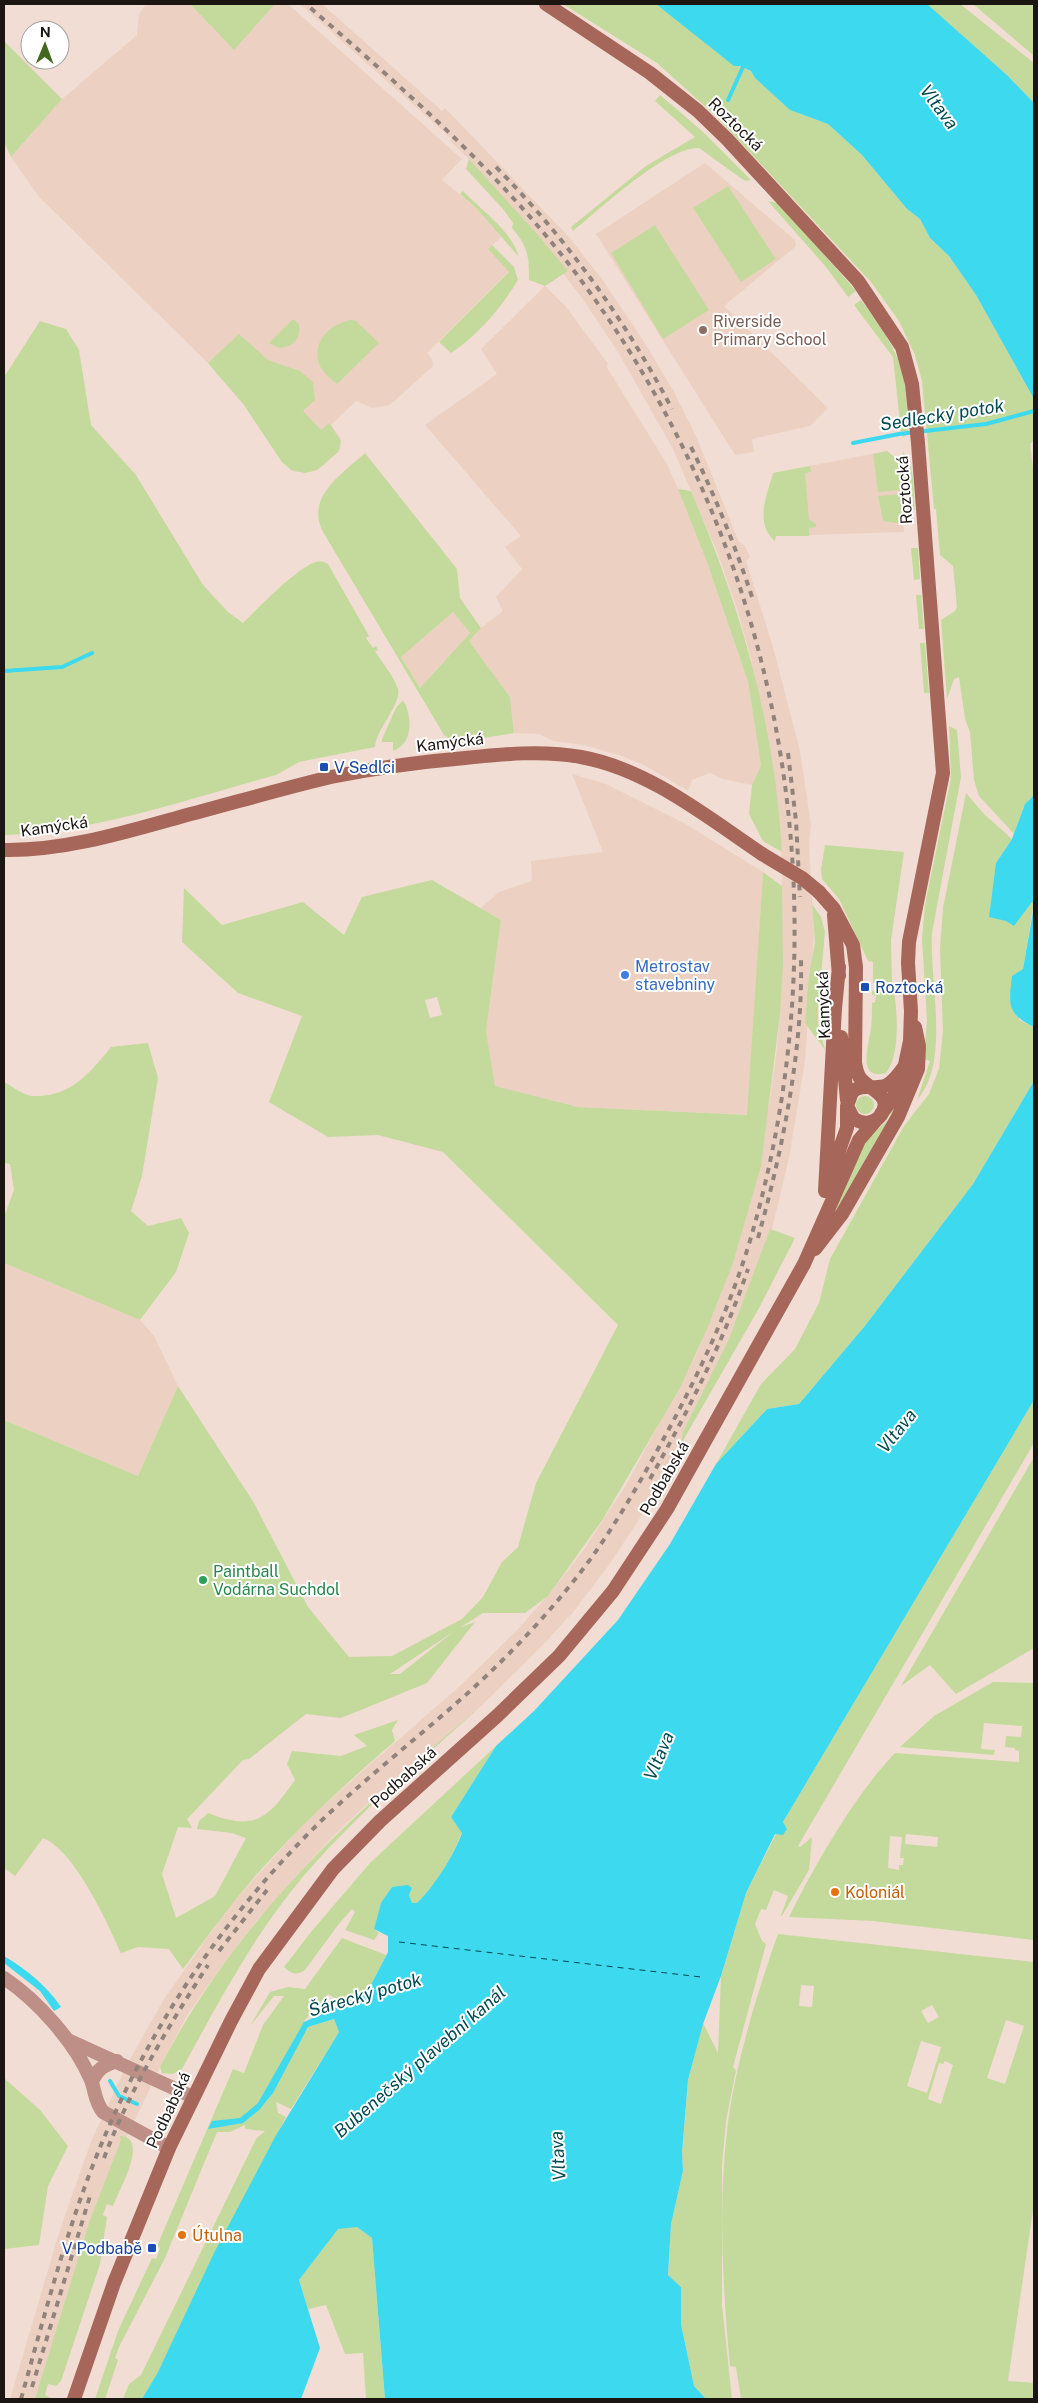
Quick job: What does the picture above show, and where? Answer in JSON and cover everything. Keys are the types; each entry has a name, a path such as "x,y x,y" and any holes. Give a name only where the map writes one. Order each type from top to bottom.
{"main road":[{"name":"Roztocká","path":"546,4 650,73 698,111 727,139 858,281 902,346 908,364 918,442 943,773 912,925 908,963 911,1011 910,1041 898,1092 879,1117"},
{"name":"Kamýcká","path":"4,850 68,844 119,833 332,777 426,762 496,754 545,753 581,757 618,768 652,784 689,805 762,854 802,878 819,892 834,909 853,945 856,968 855,1063 860,1078 883,1098 884,1107 879,1117"},
{"name":"Kamýcká","path":"834,909 839,967 843,1070 848,1090 847,1103"},
{"path":"825,1191 839,967"},
{"path":"804,1264 842,1214 891,1129 912,1085 918,1069 919,1058 911,1011"},
{"path":"879,1117 869,1122 858,1122 850,1114 847,1103 850,1094 857,1088 880,1087 890,1083 905,1066"},
{"name":"Podbabská","path":"821,1220 825,1191 846,1128 847,1103"},
{"name":"Podbabská","path":"74,2399 120,2266 169,2148 231,2021 259,1969 333,1869 380,1821 497,1716 559,1656 613,1591 667,1509 804,1264 821,1220 859,1140 879,1117"}],"street":[{"path":"4,1978 26,1992 68,2040 92,2082 96,2103 103,2112 118,2122 169,2148"},
{"path":"68,2040 193,2097"},
{"path":"92,2082 99,2070 105,2065 117,2061"}],"shaded area":[{"path":"146,4 190,4 234,49 275,4 288,4 462,159 442,180 476,208 501,237 488,249 509,271 427,353 432,359 433,366 390,405 372,408 356,401 331,425 340,437 341,447 338,452 320,468 311,472 295,472 282,462 244,405 208,363 39,197 11,157 62,99 137,35 139,14"},
{"path":"300,4 322,4 442,111 445,108 570,238 604,282 641,337 673,390 696,436 739,542 745,546 750,557 746,561 773,647 800,751 811,825 809,844 814,933 805,1061 789,1158 766,1254 721,1369 652,1500 609,1565 574,1611 539,1649 480,1707 368,1803 331,1838 252,1926 219,1970 188,2014 118,2155 42,2399 10,2399 58,2236 90,2144 125,2068 164,1999 229,1907 310,1817 461,1685 518,1629 551,1592 585,1548 626,1485 695,1357 718,1302 738,1246 769,1105 776,1057 780,1014 782,865 780,823 771,756 751,658 737,609 718,554 673,449 618,352 582,298 548,254 468,164 469,159 450,141 452,139"},
{"name":"Riverside Primary School","path":"705,163 795,240 796,246 724,306 828,408 810,426 752,439 754,452 735,455 596,234"},
{"path":"545,286 567,308 608,364 606,366 667,464 678,489 708,565 748,682 761,765 752,785 723,779 710,773 692,780 688,791 646,766 619,755 583,745 553,741 539,734 514,733 510,697 469,641 481,628 503,611 496,597 522,569 505,547 521,536 425,425 497,374 481,349"},
{"path":"887,451 899,461 904,532 780,536 773,473"},
{"path":"453,612 470,633 420,688 401,657"},
{"name":"Metrostav stavebniny","path":"572,774 606,784 684,823 763,872 748,1115 578,1107 494,1086 486,1031 501,920 481,908 499,892 532,881 531,861 603,852"},
{"path":"4,1263 140,1320 154,1336 178,1386 138,1476 4,1420"}],"green space":[{"path":"190,4 275,4 234,50"},
{"path":"563,4 656,4 740,66 751,71 755,78 790,110 828,124 862,155 907,209 920,219 930,238 949,256 976,295 1034,399 1034,440 1030,444 1034,476 1034,795 1025,804 1014,834 979,796 974,780 970,732 965,719 959,677 954,679 947,699 941,620 955,611 957,607 953,566 940,555 922,381 915,355 899,321 871,282 716,116 657,63"},
{"path":"925,4 960,4 1034,63 1034,103 1008,76"},
{"path":"973,4 1034,4 1034,56"},
{"path":"4,41 20,57 20,70 33,70 62,99 11,157 4,142"},
{"path":"660,95 702,131 751,180 746,181 742,179 699,148 685,150 669,157 634,181 573,231 571,227 646,166 695,137 655,101"},
{"path":"469,159 568,271 545,286 529,280 529,264 526,252 512,228 513,223 503,209 466,169"},
{"path":"728,186 776,259 741,282 693,208"},
{"path":"463,191 510,238 519,257 476,208 460,194"},
{"path":"768,201 780,204 856,291 848,297 826,267"},
{"path":"655,225 709,310 663,339 611,253"},
{"path":"492,245 514,267 518,280 488,320 451,353 439,342 509,272 488,249"},
{"path":"861,300 893,348 901,368 906,392 908,430 906,436 903,437 893,357 854,305"},
{"path":"293,319 299,324 299,334 292,344 279,348 269,343"},
{"path":"351,320 356,321 379,343 337,384 320,367 318,348 324,335 336,325"},
{"path":"40,321 66,329 79,350 91,425 136,475 203,585 228,612 243,623 299,571 318,561 328,564 369,636 366,638 373,648 376,646 378,650 375,651 391,674 398,689 396,702 376,740 375,747 299,762 276,775 141,813 73,828 4,835 4,377"},
{"path":"239,334 268,360 300,371 313,382 315,400 303,411 321,430 329,423 341,441 338,452 317,470 305,473 291,470 282,462 244,405 208,363"},
{"path":"887,451 899,461 901,490 878,492 873,454"},
{"path":"903,452 912,472 915,510 907,510"},
{"path":"365,453 457,569 460,598 481,628 469,641 510,697 514,733 483,738 484,746 478,747 458,743 444,735 323,532 319,519 322,497 337,478","holes":["453,612 470,633 420,688 401,657"]},
{"path":"810,466 811,472 805,473 809,519 816,524 816,527 809,528 809,536 776,536 775,541 765,526 764,517 765,499 773,473"},
{"path":"678,489 691,491 725,578 753,667 772,758 782,852 763,841 749,814 752,785 761,765 748,682 708,565"},
{"path":"902,494 904,524 883,521 878,496"},
{"path":"911,548 918,548 920,579 914,580"},
{"path":"916,595 921,595 924,629 919,629"},
{"path":"920,643 925,643 929,693 924,693"},
{"path":"402,701 405,703 409,716 409,730 404,743 400,748 393,751 393,742 382,742 382,739 396,708"},
{"path":"949,726 957,730 961,777 932,933 936,1043 933,1064 927,1084 917,1100 930,1061 924,1059 927,1020 922,939 925,905 951,778"},
{"path":"966,793 984,814 1012,839 996,863 1034,902 1023,969 1019,1020 1034,1027 1034,1081 973,1184 864,1327 799,1404 767,1409 716,1464 761,1384 795,1349 819,1303 830,1259 904,1126 929,1094 939,1069 943,1031 940,949 943,908"},
{"path":"825,845 904,852 891,940 892,982 873,983 873,962 868,961 839,899 822,879 821,869"},
{"path":"763,872 782,886 783,966 780,1014 761,1166 733,1263 708,1327 680,1388 603,1519 548,1596 525,1613 483,1613 461,1627 475,1622 427,1683 341,1718 306,1714 249,1759 243,1760 187,1819 192,1828 178,1827 162,1874 176,1918 215,1896 246,1838 232,1833 197,1829 199,1821 208,1813 224,1819 238,1821 250,1821 259,1818 277,1804 295,1780 287,1764 292,1751 341,1756 367,1746 354,1735 398,1720 392,1730 395,1741 330,1799 268,1862 235,1901 183,1969 169,1949 138,1947 121,1953 99,1906 78,1872 55,1845 43,1838 15,1876 4,1868 4,1420 138,1476 178,1386 254,1503 308,1607 349,1657 392,1656 462,1619 483,1597 502,1562 518,1547 536,1483 618,1325 443,1152 378,1135 328,1137 269,1102 302,1016 238,993 182,942 184,888 222,925 303,902 344,935 362,897 432,880 501,920 486,1031 495,1086 578,1107 747,1115","holes":["437,997 442,1015 430,1018 425,1000","453,1632 400,1674 390,1674"]},
{"path":"812,904 821,917 825,932 818,1024 825,1050 805,1023 809,976 815,942"},
{"path":"894,990 897,1033 894,1055 886,1073 876,1074 870,1071 866,1059 872,1003 875,1002 876,996 872,995 872,991"},
{"path":"148,1043 158,1078 142,1176 131,1211 148,1226 181,1218 189,1233 176,1272 140,1320 4,1263 4,1217 14,1190 10,1164 4,1163 4,1082 32,1096 45,1096 57,1093 78,1082 111,1047"},
{"path":"865,1096 871,1099 874,1105 871,1111 865,1114 859,1111 856,1105 859,1099"},
{"path":"903,1097 835,1213 834,1210 863,1142 888,1120 894,1105"},
{"path":"770,1229 795,1238 758,1310 681,1444 683,1432 729,1339"},
{"path":"1034,1400 1034,1443 798,1846 800,1847 812,1837 809,1870 782,1916 788,1896 774,1890 766,1910 761,1909 755,1924 762,1941 766,1944 733,2067 736,2070 726,2121 722,2166 722,2305 732,2399 706,2399 694,2386 681,2324 681,2287 668,2275 671,2224 683,2171 682,2152 688,2080 703,2023 718,2053 721,1976 746,1893 776,1834 787,1829 783,1822"},
{"path":"1034,1457 1034,1648 956,1694 930,1665 901,1686"},
{"path":"993,1682 1034,1683 1034,1940 873,1921 789,1917 837,1831 865,1789 895,1753 1019,1762 1019,1751 1015,1750 1015,1748 1005,1747 1006,1736 1021,1737 1022,1726 984,1723 981,1749 995,1750 994,1755 900,1747 934,1716","holes":["906,1834 938,1837 937,1847 905,1844","890,1836 902,1837 900,1858 904,1858 903,1865 899,1865 899,1870 888,1868"]},
{"path":"480,1707 383,1794 314,1864 262,1932 220,1999 182,2069 173,2074 162,2073 160,2067 191,2012 225,1962 262,1915 343,1828 387,1787"},
{"path":"496,1746 451,1817 462,1832 443,1870 424,1896 417,1903 412,1903 409,1895 412,1888 392,1887 381,1904 374,1929 379,1933 374,1940 345,1930 355,1912 352,1909 305,1970 294,1973 284,1967 370,1863"},
{"path":"778,1934 1034,1962 1034,2203 1008,2381 1034,2383 1034,2399 741,2399 736,2367 730,2366 725,2308 722,2248 724,2160 735,2082 754,2006","holes":["801,1985 814,1986 812,2007 799,2006","932,2005 939,2017 928,2023 921,2011","1006,2020 1024,2026 1005,2084 987,2078","921,2041 941,2047 927,2093 907,2086","945,2061 953,2065 941,2104 928,2099 939,2063 943,2064"]},
{"path":"342,1938 386,1955 373,1983 350,2007 328,1994 304,2021 305,2033 308,2027 334,2019 339,2032 291,2109 276,2102 278,2113 286,2117 158,2372 142,2399 123,2399 129,2384 141,2375 256,2139 265,2131 245,2129 245,2125 230,2132 217,2132 165,2258 119,2347 115,2358 118,2360 105,2399 95,2399 118,2331 152,2258 156,2259 160,2248 157,2246 233,2069 244,2073 263,2025 284,1996 274,1996 250,2026 270,1992 288,1987 305,1989"},
{"path":"4,2078 40,2110 68,2146 48,2186 39,2245 4,2249"},
{"path":"120,2136 129,2139 133,2154 126,2177 113,2206 107,2204 103,2215 107,2217 100,2264 61,2381 56,2386 48,2384 45,2395 53,2399 35,2399 90,2220 121,2140"},
{"path":"357,2227 372,2238 385,2399 366,2399 363,2353 345,2354 326,2305 308,2309 299,2280 338,2228"}],"water":[{"name":"Vltava","path":"656,4 927,4 1008,76 1034,103 1034,399 976,295 949,256 930,238 920,219 907,209 862,155 828,124 790,110 755,78 751,71 740,66 734,66"},
{"path":"1034,795 1034,902 1032,902 1014,926 1006,921 989,917 996,863 1012,839 1025,804"},
{"path":"1034,906 1034,1027 1018,1017 1014,1012 1011,1007 1010,994 1012,976 1023,969"},
{"path":"1034,1081 1034,1400 783,1822 787,1829 783,1835 775,1834 746,1893 721,1976 703,2024 688,2080 682,2152 683,2171 671,2224 668,2275 681,2287 681,2324 694,2386 706,2399 385,2399 372,2238 357,2227 338,2229 299,2280 320,2348 301,2399 142,2399 158,2372 214,2253 275,2137 339,2032 334,2019 308,2027 273,2093 259,2110 243,2123 208,2129 212,2121 240,2118 258,2103 304,2022 335,2008 350,2007 372,1983 388,1952 388,1936 374,1929 381,1903 392,1887 408,1885 412,1888 409,1895 412,1903 417,1903 437,1880 449,1861 462,1833 451,1817 496,1746 534,1711 618,1620 670,1544 716,1464 767,1409 799,1404 864,1327 973,1184"},
{"path":"4,1956 36,1978 61,2007 54,2011 40,1991 4,1963"}],"waterway":[{"path":"728,100 743,67"},
{"name":"Sedlecký potok","path":"853,443 899,434 986,424 1034,411"},
{"name":"Sedlecký potok","path":"4,671 62,667 92,653"},
{"name":"Šárecký potok","path":"110,2081 119,2096 137,2104"}],"ferry route":[{"path":"399,1942 701,1977"}],"railway":[{"path":"21,2399 57,2271 101,2145 143,2056 194,1972 254,1893 321,1821 469,1692 534,1628 592,1557 635,1490 697,1375 731,1297 749,1244 778,1122 793,998 793,874 780,751 753,630 712,513 658,400 591,294 527,213 457,140 306,4"},
{"path":"496,167 547,222 615,312 672,409"},
{"path":"691,447 724,521 752,597"},
{"path":"788,753 796,821 800,897"},
{"path":"758,1238 783,1136 795,1065 801,994 801,960"},
{"path":"650,1479 704,1376 748,1269"},
{"path":"219,1951 267,1890"},
{"path":"104,2158 114,2132 138,2083 208,1965"},
{"path":"32,2387 90,2196"}],"place":[{"name":"Riverside Primary School","path":"703,330"},
{"name":"V Sedlci","path":"324,767"},
{"name":"Metrostav stavebniny","path":"625,975"},
{"name":"Roztocká","path":"865,987"},
{"name":"Paintball Vodárna Suchdol","path":"203,1580"},
{"name":"Koloniál","path":"835,1892"},
{"name":"Útulna","path":"182,2235"},
{"name":"V Podbabě","path":"152,2248"}],"water label":[{"name":"Bubenečský plavební kanál","path":"420,2062"}]}
